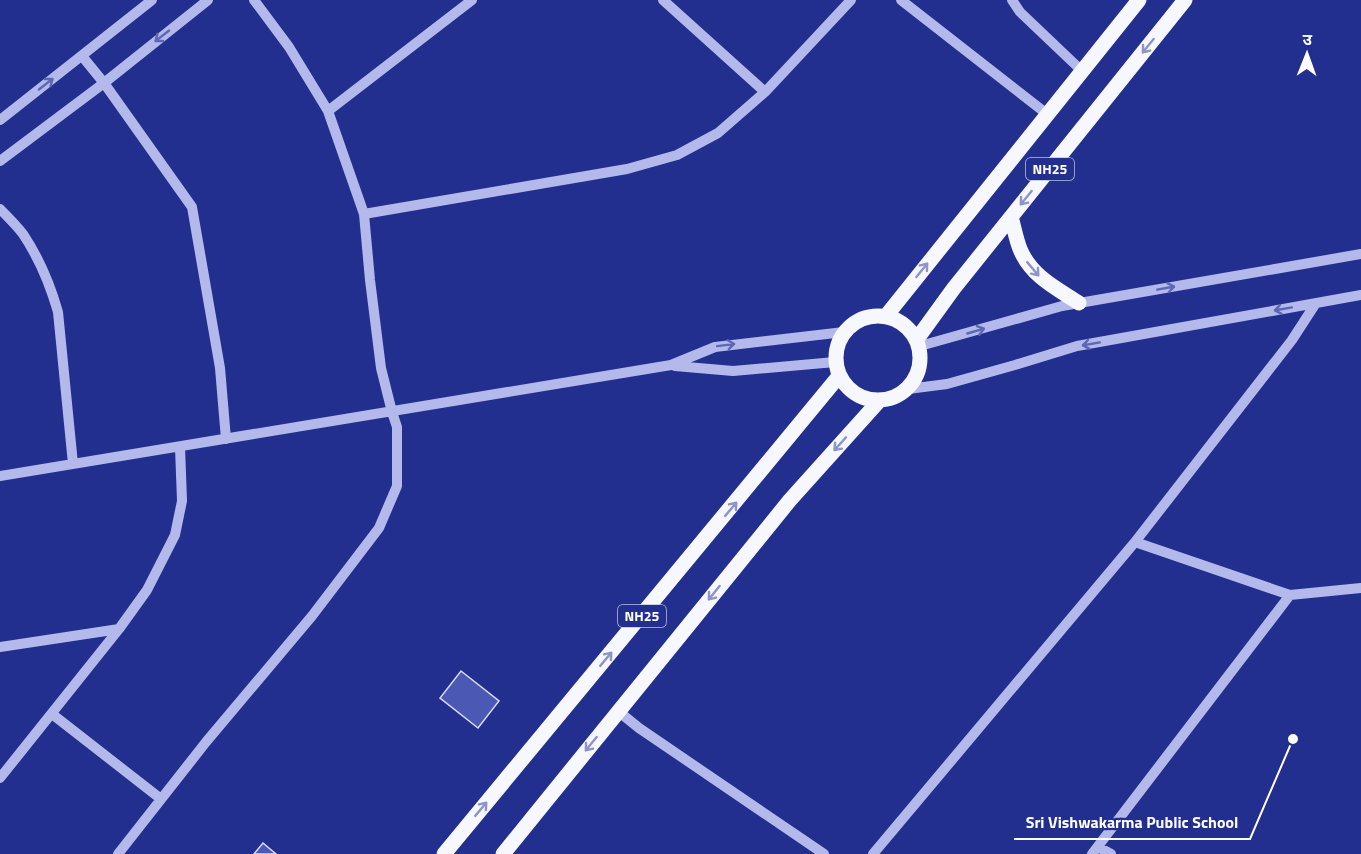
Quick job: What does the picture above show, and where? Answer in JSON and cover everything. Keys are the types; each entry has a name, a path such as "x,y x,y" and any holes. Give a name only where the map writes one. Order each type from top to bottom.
{"main road":[{"name":"NH25","path":"885,316 1139,0"},
{"name":"NH25","path":"918,343 954,288 1185,0"},
{"path":"1011,217 1020,248 1030,267 1044,280 1079,303"},
{"path":"844,332 856,322 870,316 885,316 898,320 909,328 918,343 921,362 917,377 908,389"},
{"name":"NH25","path":"444,854 837,369 837,346 844,332"},
{"path":"837,369 849,390 863,398 879,401"},
{"name":"NH25","path":"502,854 790,500 879,401 895,398 908,389"}],"street":[{"path":"0,120 152,0"},
{"path":"0,161 104,83 208,0"},
{"path":"118,854 206,742 312,616 379,528 397,486 397,427 381,368 364,214 328,111 289,47 254,0"},
{"path":"328,111 471,0"},
{"path":"663,0 765,92"},
{"path":"364,214 627,169 677,155 718,133 765,92 851,0"},
{"path":"901,0 1047,114"},
{"path":"1012,0 1020,12 1082,71"},
{"path":"82,56 104,83 192,207 220,368 226,439"},
{"path":"0,209 22,232 40,262 52,289 58,312 73,464"},
{"path":"918,343 1062,306 1361,254"},
{"path":"908,389 947,384 1077,346 1361,295"},
{"path":"873,854 1135,542 1292,340 1316,303"},
{"path":"672,365 715,346 844,332"},
{"path":"0,476 672,365 733,370 837,369"},
{"path":"0,778 119,629 147,590 175,535 182,501 180,447"},
{"path":"1135,542 1290,595 1361,588"},
{"path":"1111,854 1095,850 1290,595"},
{"path":"0,647 119,629"},
{"path":"618,711 639,728 824,854"},
{"path":"52,714 161,799"}],"building":[{"path":"461,671 499,701 478,728 440,698"},
{"path":"263,843 276,854 254,854"}],"place":[{"name":"Sri Vishwakarma Public School","path":"1293,739"}]}
